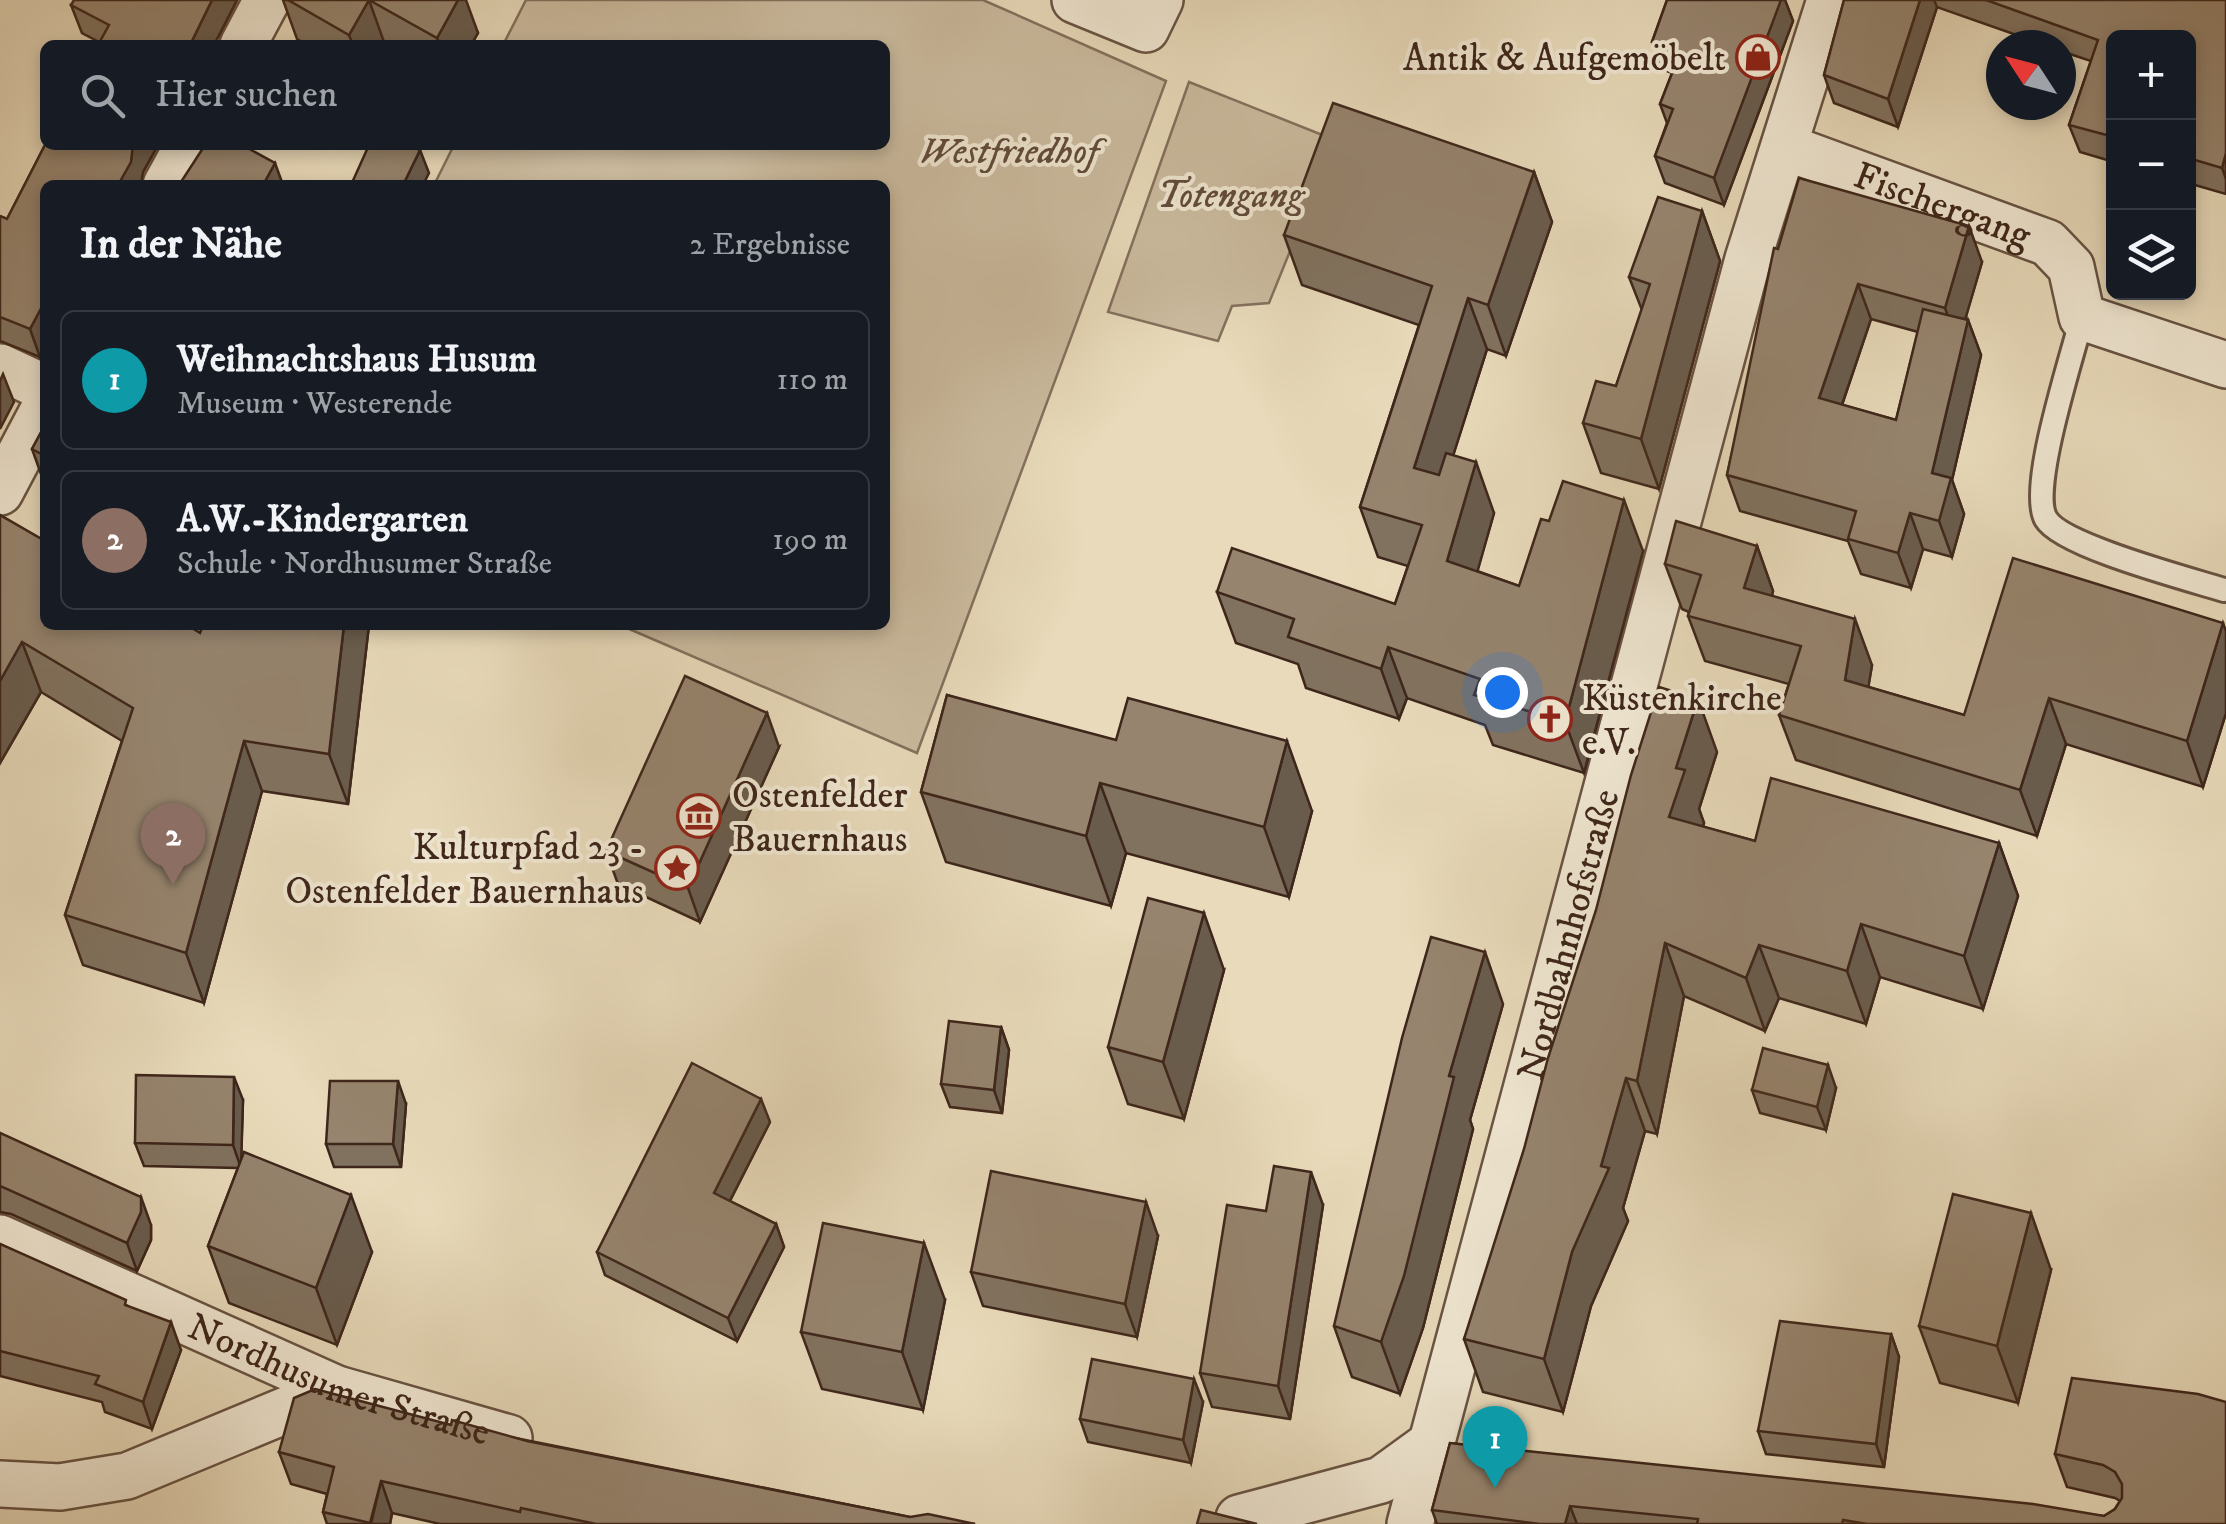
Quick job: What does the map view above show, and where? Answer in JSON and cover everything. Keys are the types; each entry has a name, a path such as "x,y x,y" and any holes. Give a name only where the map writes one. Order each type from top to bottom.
{"street":[{"path":"246,40 268,0"},
{"path":"1074,0 1153,14"},
{"name":"Nordbahnhofstraße","path":"1410,1524 1449,1445 1748,260 1830,0"},
{"name":"Fischergang","path":"1785,148 2048,242 2072,267 2082,316"},
{"path":"169,180 185,150"},
{"path":"2082,316 2226,364"},
{"path":"0,367 40,386"},
{"path":"0,492 40,416"},
{"name":"Nordhusumer Straße","path":"0,1238 336,1389 544,1448"},
{"path":"0,1484 60,1487 127,1476 336,1389"},
{"path":"1231,1522 1380,1480 1449,1445"}],"lane":[{"path":"2082,316 2050,431 2042,496 2044,517 2058,532 2094,548 2224,590"}],"green space":[{"name":"Westfriedhof","path":"526,0 983,0 1166,81 917,753 632,630 890,630 890,180 436,180 452,150 890,150 890,40 506,40"},
{"name":"Totengang","path":"1189,82 1335,140 1269,303 1232,306 1218,341 1108,312"}],"building":[{"path":"74,0 212,0 192,40 101,40 109,25 71,5"},
{"path":"288,0 369,0 349,35"},
{"path":"369,0 458,0 437,38"},
{"path":"1667,0 1781,0 1714,178 1655,156 1673,109 1660,104 1680,53 1652,42"},
{"path":"1844,0 1920,0 1888,99 1824,75"},
{"path":"1986,0 2226,0 2226,153 2222,168 2196,160 2196,30 2106,30 2106,135 2069,125 2071,120 2076,120 2076,104 2098,40"},
{"path":"1333,103 1534,172 1488,305 1468,298 1414,468 1439,475 1446,453 1476,462 1447,561 1519,586 1541,519 1549,521 1563,481 1624,500 1565,722 1474,695 1480,679 1388,647 1381,669 1288,637 1294,619 1217,592 1232,548 1395,604 1422,525 1360,507 1432,286 1284,235"},
{"path":"42,150 132,150 131,162 121,180 40,180 40,310 30,329 0,317 0,216 7,219"},
{"path":"202,150 251,150 275,163 266,180 182,180"},
{"path":"367,150 420,150 405,180 353,180"},
{"path":"1799,178 1969,226 1945,308 1858,284 1819,398 1896,420 1923,309 1968,320 1932,473 1951,478 1939,521 1910,513 1898,553 1848,539 1856,511 1727,475 1774,248 1778,249"},
{"path":"1658,197 1702,211 1641,439 1583,423 1596,381 1616,386 1650,284 1629,277"},
{"path":"40,434 40,453 32,449"},
{"path":"0,515 40,538 40,630 200,633 343,630 329,754 244,741 186,953 65,915 133,708 22,642 0,681"},
{"path":"1676,521 1757,546 1744,588 1855,619 1845,680 1964,715 2013,558 2223,623 2187,741 2049,698 2020,790 1779,715 1801,646 1688,616 1701,575 1665,564"},
{"name":"Ostenfelder Bauernhaus","path":"685,676 767,713 688,888 606,851"},
{"path":"1659,687 1698,699 1676,768 1685,770 1669,817 1755,841 1771,778 1999,843 1964,956 1861,924 1847,971 1759,945 1746,978 1665,943 1637,1081 1626,1078 1601,1166 1609,1168 1572,1252 1544,1359 1464,1339 1596,910 1631,775"},
{"path":"947,695 1116,740 1128,698 1287,741 1264,827 1100,783 1086,836 921,792"},
{"path":"1148,898 1204,913 1163,1062 1108,1047"},
{"path":"1431,937 1485,952 1449,1076 1454,1077 1404,1276 1381,1342 1334,1326 1402,1038"},
{"path":"949,1021 1001,1027 994,1090 941,1084"},
{"path":"1763,1048 1828,1065 1817,1107 1752,1090"},
{"path":"692,1063 761,1099 714,1193 776,1224 728,1318 597,1252"},
{"path":"136,1075 234,1077 233,1145 135,1143"},
{"path":"330,1081 398,1081 393,1144 326,1144"},
{"path":"0,1133 141,1197 141,1212 127,1243 0,1186"},
{"path":"244,1152 351,1195 316,1288 208,1246"},
{"path":"1274,1166 1311,1172 1278,1386 1200,1373 1227,1205 1266,1211"},
{"path":"991,1171 1146,1202 1125,1304 971,1272"},
{"path":"1953,1194 2031,1213 1997,1346 1919,1326"},
{"path":"823,1223 924,1243 902,1352 801,1332"},
{"path":"0,1244 126,1300 125,1305 171,1322 143,1402 95,1384 99,1376 0,1351"},
{"path":"1780,1321 1891,1334 1876,1444 1758,1431"},
{"path":"1092,1359 1194,1379 1183,1440 1080,1419"},
{"path":"2072,1378 2198,1394 2226,1402 2226,1524 1867,1524 1843,1520 1842,1524 1697,1524 1698,1519 1570,1506 1565,1524 1540,1524 1432,1510 1450,1443 2033,1504 2104,1516 2122,1498 2122,1484 2115,1472 2103,1465 2055,1454"},
{"path":"315,1389 527,1441 910,1517 928,1514 975,1524 596,1524 521,1508 520,1512 381,1481 370,1523 323,1512 334,1467 279,1452 294,1398"},
{"path":"1201,1510 1257,1524 1197,1524"}],"place":[{"name":"Antik & Aufgemöbelt","path":"1758,57"},
{"name":"Küstenkirche e.V.","path":"1550,719"},
{"name":"Ostenfelder Bauernhaus","path":"699,816"},
{"name":"Kulturpfad 23 - Ostenfelder Bauernhaus","path":"677,868"},
{"name":"A.W.-Kindergarten","path":"173,885"},
{"name":"Weihnachtshaus Husum","path":"1495,1488"}]}
